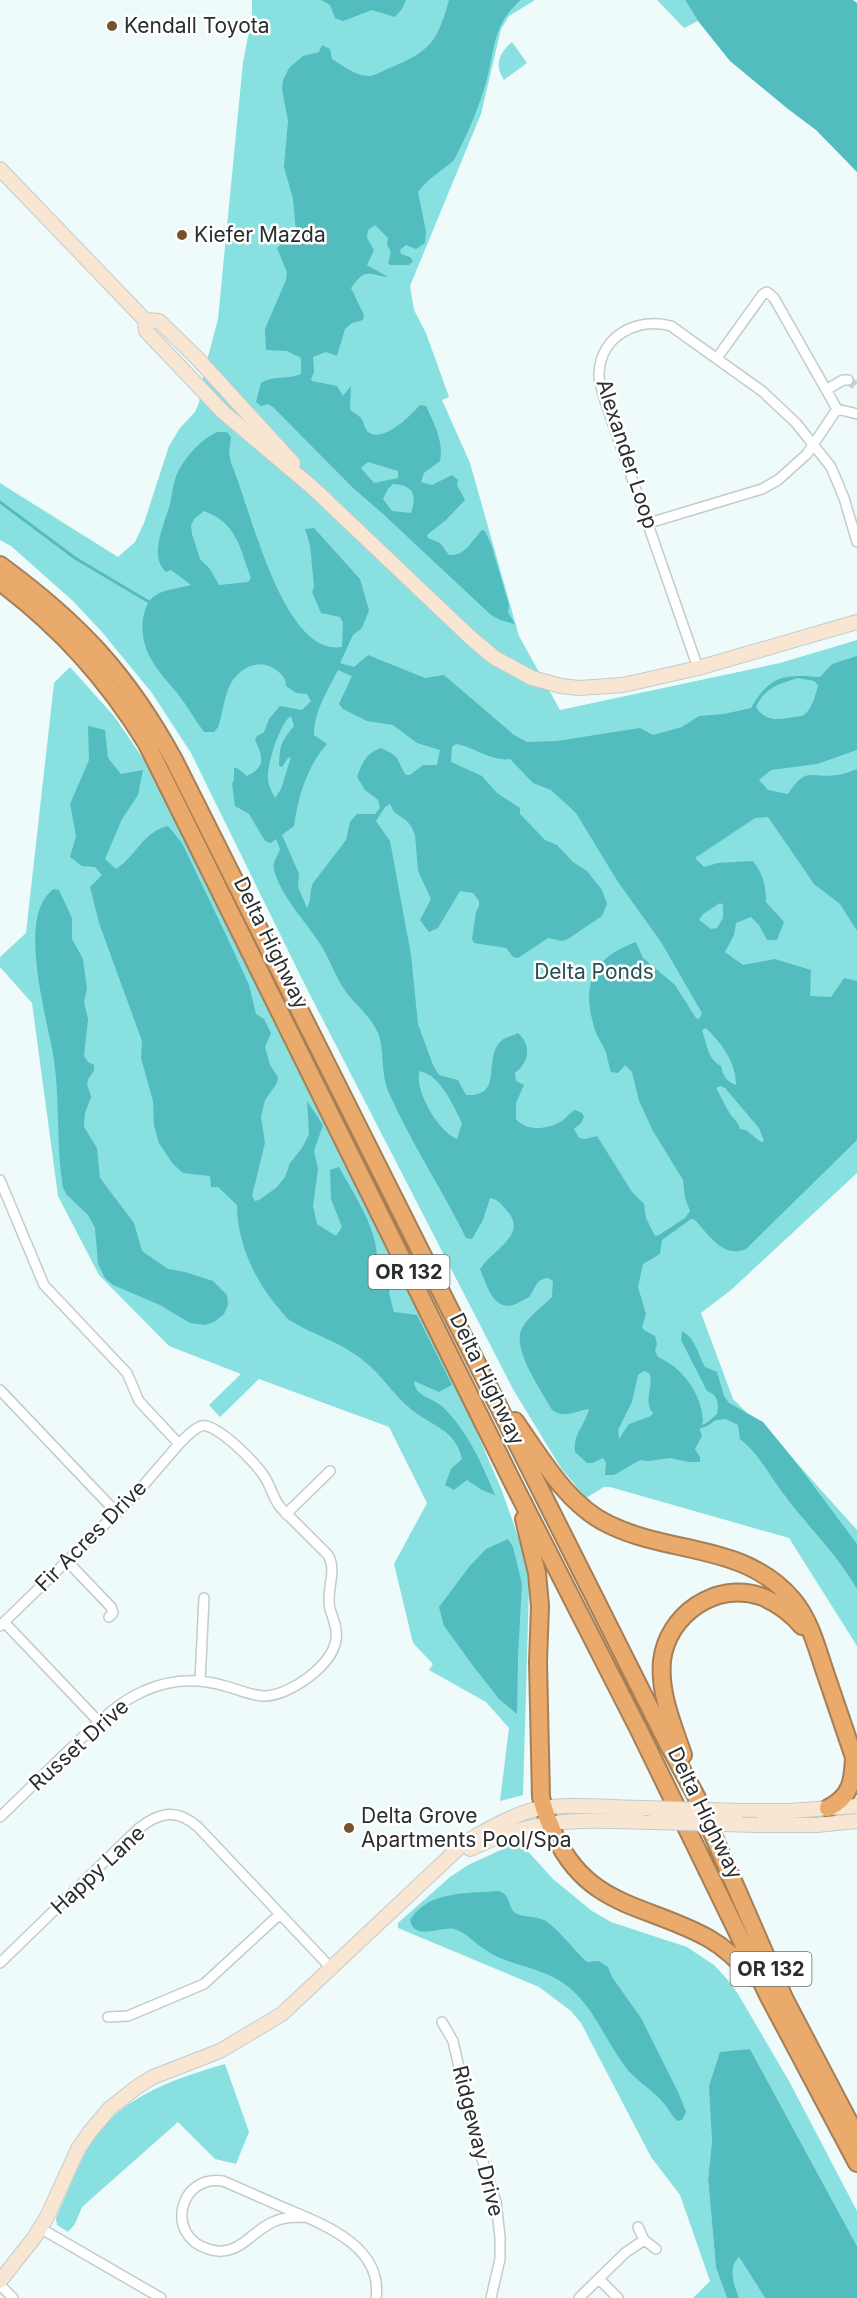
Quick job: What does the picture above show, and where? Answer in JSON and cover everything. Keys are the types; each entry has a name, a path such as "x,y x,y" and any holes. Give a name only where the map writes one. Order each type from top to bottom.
{"highway":[{"name":"Delta Highway","path":"0,565 48,602 87,637 122,678 160,735 696,1796 777,1984 857,2137"},
{"name":"Delta Highway","path":"0,582 44,617 86,658 114,693 147,744 516,1489 638,1728 769,1997 857,2163"},
{"path":"482,1374 571,1495 595,1516 609,1525 639,1537 725,1557 758,1570 776,1583 794,1602 809,1627 856,1762 850,1788 840,1801 828,1808"},
{"path":"516,1489 533,1553 539,1590 541,1797 546,1816 564,1854 594,1887 613,1899 686,1928 718,1944 740,1963 769,1997"},
{"path":"696,1796 662,1686 663,1653 678,1623 687,1612 711,1598 728,1593 750,1594 768,1599 784,1609 800,1624 816,1646"}],"main road":[{"path":"0,169 145,320 146,331 223,412 313,488 471,638 495,658 532,678 561,686 609,687 698,668 857,622"},
{"path":"145,320 159,321 197,358 313,488"},
{"path":"546,1816 565,1807 790,1811 857,1806"},
{"path":"0,2283 40,2228 88,2133 110,2108 153,2077 220,2051 267,2024 294,2004 463,1844 490,1828 531,1811 569,1820 758,1825 817,1825 857,1821"}],"street":[{"path":"717,358 763,294 768,292 774,298 837,409"},
{"name":"Alexander Loop","path":"698,668 605,401 598,374 609,347 622,333 632,327 652,323 676,329 777,404 814,444 831,467 857,542"},
{"path":"826,390 843,380 848,380"},
{"path":"648,523 768,485 791,470 814,444 837,409"},
{"path":"837,409 856,412"},
{"path":"0,1180 44,1285 127,1373 139,1401 179,1444"},
{"path":"0,1390 117,1513"},
{"name":"Russet Drive","path":"0,1817 99,1722 122,1703 147,1689 169,1683 200,1681 252,1694 265,1696 280,1694 301,1683 332,1652 337,1633 329,1598 332,1565 325,1551 275,1501 264,1474 218,1430 208,1425 201,1426 179,1444"},
{"name":"Fir Acres Drive","path":"2,1624 139,1491 179,1444"},
{"path":"286,1514 330,1470"},
{"path":"67,1562 111,1607 113,1613 109,1617"},
{"path":"200,1681 204,1598"},
{"path":"2,1624 99,1722"},
{"name":"Happy Lane","path":"0,1963 138,1829 151,1820 168,1815 180,1815 194,1823 332,1968"},
{"path":"108,2017 128,2016 204,1984 280,1914"},
{"name":"Ridgeway Drive","path":"442,2022 453,2041 475,2138 496,2202 500,2248 498,2271 491,2298"},
{"path":"305,2217 288,2217 273,2222 237,2247 218,2251 202,2247 189,2236 181,2220 181,2212 188,2195 194,2189 217,2180 305,2217 335,2231 357,2247 375,2276 376,2298"},
{"path":"638,2227 644,2241 656,2249"},
{"path":"40,2228 161,2298"},
{"path":"579,2298 625,2253 644,2241"},
{"path":"599,2279 618,2298"},
{"path":"0,2283 13,2298"}],"green space":[{"name":"Delta Ponds","path":"252,0 535,0 509,16 501,29 481,114 410,286 414,310 426,333 449,397 442,400 470,463 519,636 560,710 780,663 857,640 857,1173 731,1290 701,1313 733,1399 795,1461 857,1530 857,1646 789,1538 610,1487 604,1487 586,1498 561,1468 514,1391 306,987 191,753 152,693 102,632 73,601 11,546 0,540 0,483 118,557 135,542 144,523 169,446 180,428 195,412 199,403 204,372 218,319 243,62 252,16"},
{"path":"657,0 685,0 698,21 684,28"},
{"path":"512,42 527,63 504,80 499,69 499,60 504,50"},
{"path":"70,667 114,716 153,773 458,1388 502,1491 521,1545 529,1588 523,1795 500,1801 509,1728 486,1702 429,1670 433,1664 413,1643 394,1564 427,1503 389,1427 259,1379 220,1417 209,1405 241,1374 169,1346 99,1275 58,1196 32,1003 0,967 0,957 26,933 54,683"},
{"path":"514,1844 524,1847 553,1879 592,1911 611,1922 687,1947 714,1965 727,1979 789,2081 857,2211 857,2246 750,2049 712,2141 708,2179 716,2268 727,2298 693,2298 710,2281 680,2195 651,2157 581,2023 571,2011 539,1987 398,1928 398,1923 450,1877 468,1865"},
{"path":"225,2064 249,2132 236,2164 215,2159 178,2122 82,2207 75,2224 68,2232 57,2225 56,2218 84,2155 101,2129 115,2115 131,2102 149,2092 186,2076"},
{"path":"739,2257 765,2298 739,2298 733,2272"}],"shaded area":[{"path":"321,0 406,0 395,17 372,10 343,21 335,18 330,5"},
{"path":"449,0 521,0 505,18 500,28 483,93 454,160 418,192 426,231 425,243 416,249 406,245 400,250 401,254 410,257 413,261 409,265 390,265 388,263 391,254 387,245 388,238 375,225 368,230 367,238 374,250 367,265 388,277 366,274 360,277 351,288 364,315 363,320 352,323 345,329 337,356 326,352 313,357 314,372 311,379 337,386 343,396 351,386 350,409 361,418 367,431 373,434 388,432 420,405 426,406 438,433 441,454 440,461 424,473 421,482 432,485 452,475 458,480 457,485 465,500 446,520 427,535 428,538 440,543 449,555 455,555 468,547 482,530 485,531 509,605 508,612 515,624 491,615 352,487 273,407 268,404 261,406 256,402 261,383 270,379 301,374 301,358 287,351 266,350 265,329 286,280 287,272 277,248 296,231 293,199 284,167 288,121 282,89 283,80 289,68 303,56 319,52 322,45 330,49 332,59 365,76 376,74 405,61 431,42 441,25","holes":["368,462 398,471 398,478 374,483 361,468","393,484 406,486 412,492 414,501 411,513 392,511 383,499"]},
{"path":"685,0 853,0 857,3 857,172 816,130 730,61 698,21"},
{"path":"217,432 227,432 231,437 229,452 231,463 271,575 302,628 321,644 342,647 343,623 340,617 321,613 312,592 314,586 310,545 305,529 314,528 360,579 369,610 362,628 353,635 340,663 354,667 368,655 425,678 444,675 514,735 527,742 557,741 640,728 653,735 682,727 699,716 724,714 751,708 765,689 779,679 797,676 820,677 832,664 857,656 857,750 817,764 771,770 759,780 768,790 788,794 794,785 805,776 838,775 857,769 857,931 840,904 814,884 768,817 755,818 695,858 704,867 718,863 753,861 763,880 766,902 784,922 777,940 767,940 759,925 751,917 736,923 734,935 725,952 743,965 775,959 811,970 810,996 831,997 844,978 857,981 857,1140 746,1249 730,1251 723,1248 695,1220 691,1219 662,1240 660,1254 643,1264 638,1287 646,1314 642,1327 655,1336 657,1344 655,1351 658,1357 683,1375 695,1392 703,1422 699,1427 702,1436 695,1449 700,1462 670,1458 640,1460 614,1475 605,1475 606,1463 603,1458 587,1463 575,1452 577,1435 589,1409 566,1414 552,1410 529,1370 521,1347 522,1328 532,1315 552,1297 553,1281 548,1278 541,1280 529,1297 508,1306 502,1305 492,1296 480,1269 511,1235 514,1228 513,1220 500,1203 490,1198 483,1220 472,1239 466,1238 389,1093 384,1077 381,1044 377,1031 371,1020 342,987 322,947 289,901 278,881 274,862 280,849 276,839 271,843 265,841 249,814 235,806 232,784 234,768 247,776 257,769 261,756 255,740 257,736 264,732 269,719 280,706 302,710 311,701 307,694 296,693 286,686 282,676 267,665 249,667 238,674 230,685 218,727 214,732 204,732 147,651 143,618 149,602 160,593 191,585 171,570 166,572 161,565 158,557 159,539 178,472 201,442","holes":["204,511 224,523 231,530 240,547 251,578 248,582 219,585 210,569 200,559 191,526 194,519","338,670 352,676 339,704 343,709 367,721 393,725 417,743 440,750 437,765 423,765 410,775 406,775 398,759 388,751 381,748 368,756 357,777 365,790 378,800 380,808 375,814 357,814 350,822 346,840 313,883 307,908 298,887 299,874 282,835 294,826 304,782 314,762 327,744 314,735 316,718","798,678 814,681 818,685 815,697 807,712 802,716 783,719 768,718 756,707 768,691","291,716 294,726 282,744 279,766 282,767 291,757 281,789 275,798 269,785 268,774 282,727","456,744 496,758 510,759 533,783 551,790 576,813 618,882 661,942 702,1013 699,1019 696,1018 675,985 643,958 636,942 609,956 593,976 589,1000 591,1014 611,1072 618,1073 625,1065 632,1072 639,1101 653,1131 683,1180 685,1198 690,1211 685,1218 659,1235 655,1236 646,1218 644,1204 632,1192 597,1136 579,1138 574,1129 581,1123 584,1117 582,1113 575,1110 555,1125 543,1128 525,1126 516,1119 516,1103 524,1085 516,1081 515,1073 520,1069 527,1054 525,1043 518,1033 501,1041 493,1057 489,1084 478,1094 466,1095 458,1080 439,1075 433,1065 418,1024 411,955 390,841 376,821 385,807 390,804 394,812 407,821 415,835 418,871 431,899 420,920 429,932 438,928 460,891 473,893 479,901 472,939 474,943 506,948 513,957 518,958 548,938 562,941 568,939 602,916 607,904 602,890 587,871 573,862 557,845 545,840 520,814 520,808 497,793 482,776 451,762 452,747","720,903 723,905 723,918 717,928 711,929 699,920 703,914","706,1028 731,1061 736,1085 726,1078 721,1066 716,1063 708,1050 702,1030","420,1071 434,1079 446,1092 462,1123 457,1139 436,1120 420,1088","721,1086 725,1088 759,1128 764,1141 761,1142 746,1130 740,1129 716,1088","644,1371 649,1373 651,1383 648,1398 653,1413 651,1416 629,1424 619,1439 618,1430 632,1402 638,1375"]},
{"path":"88,726 105,730 108,758 121,774 143,770 138,795 122,819 105,859 116,869 146,838 168,826 182,843 228,939 249,985 256,1014 264,1019 271,1033 265,1047 270,1065 278,1077 277,1083 265,1100 261,1117 265,1143 252,1196 255,1201 259,1200 276,1188 285,1177 290,1163 302,1148 309,1134 307,1101 323,1125 314,1151 318,1169 313,1206 317,1224 336,1236 342,1227 331,1199 330,1170 339,1167 371,1227 377,1253 376,1264 380,1270 394,1276 389,1293 394,1312 417,1315 452,1385 439,1392 414,1381 415,1386 421,1394 443,1407 460,1427 479,1459 495,1495 467,1480 454,1490 445,1485 451,1469 462,1459 459,1449 449,1435 406,1404 377,1373 355,1354 286,1318 260,1283 248,1258 240,1232 237,1205 218,1187 211,1187 210,1176 183,1173 173,1164 159,1143 154,1126 153,1101 141,1058 142,1041 99,923 90,887 102,875 95,867 82,866 70,857 76,836 70,804 89,760"},
{"path":"54,889 59,890 72,918 72,939 83,959 87,989 84,1002 88,1019 84,1056 94,1065 94,1071 87,1082 91,1097 85,1113 84,1127 97,1148 100,1178 134,1223 142,1251 168,1269 213,1281 227,1295 228,1305 224,1314 214,1322 205,1325 190,1323 160,1305 113,1285 105,1278 98,1264 95,1228 88,1215 67,1195 63,1188 59,1156 56,1076 41,995 35,944 37,921 43,902"},
{"path":"682,1331 693,1342 705,1367 717,1372 724,1396 729,1403 763,1422 857,1544 857,1589 760,1460 740,1439 738,1425 726,1419 709,1421 717,1414 717,1400 707,1391 681,1340"},
{"path":"508,1539 513,1547 522,1584 517,1714 499,1699 444,1626 439,1607 469,1567 486,1549"},
{"path":"498,1891 505,1894 514,1912 546,1921 587,1962 599,1961 608,1967 612,1977 641,2018 679,2094 686,2112 682,2120 678,2121 661,2100 627,2069 587,2006 566,1985 545,1973 492,1954 458,1930 422,1932 413,1927 410,1920 418,1910 438,1898"},
{"path":"750,2049 857,2246 857,2298 765,2298 739,2257 733,2272 739,2298 727,2298 716,2268 708,2179 712,2141 709,2086 720,2052"}],"waterway":[{"path":"0,502 75,558 149,602"},
{"path":"699,1427 713,1420"}],"tunnel":[{"path":"848,380 857,387"}],"place":[{"name":"Kendall Toyota","path":"112,26"},
{"name":"Kiefer Mazda","path":"182,235"},
{"name":"Delta Grove Apartments Pool/Spa","path":"349,1828"}]}
